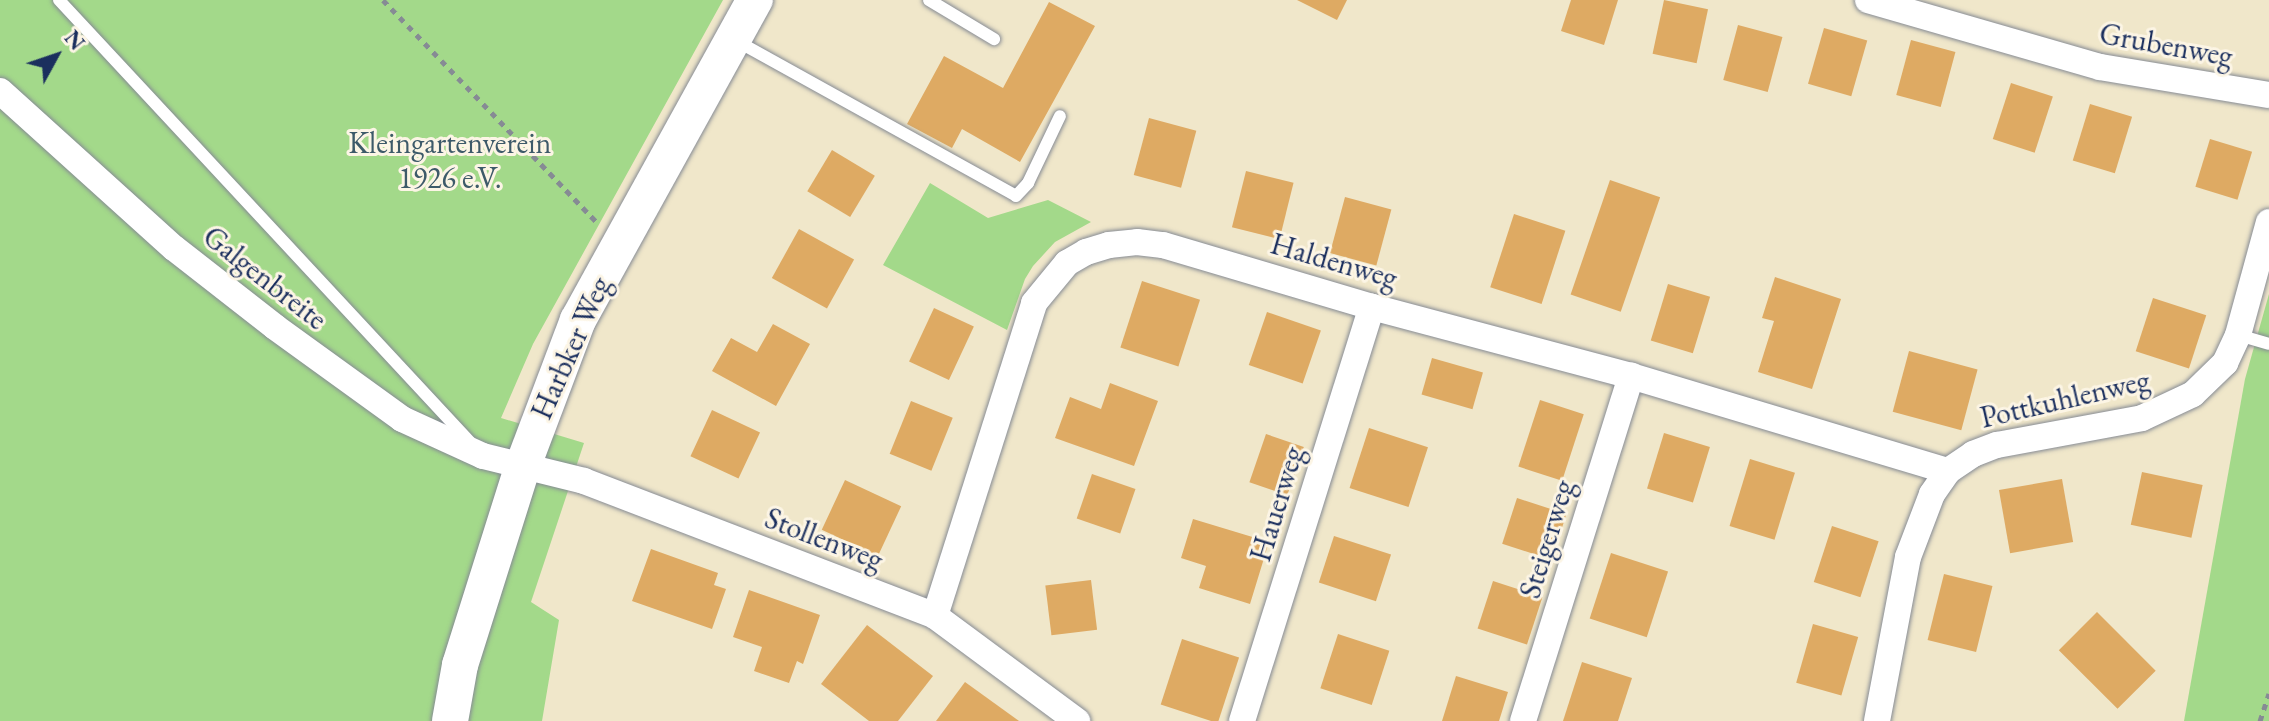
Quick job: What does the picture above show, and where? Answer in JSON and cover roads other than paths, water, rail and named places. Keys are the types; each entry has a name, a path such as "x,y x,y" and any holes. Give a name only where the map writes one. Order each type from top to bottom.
{"main road":[{"name":"Harbker Weg","path":"450,721 460,665 487,589 522,468 578,320 755,0"}],"street":[{"name":"Grubenweg","path":"1868,0 2100,67 2269,95"},
{"name":"Galgenbreite","path":"0,91 162,238 275,327 402,419 483,456 522,468"},
{"name":"Pottkuhlenweg","path":"1877,721 1908,557 1932,494 1948,471 1973,454 1997,445 2142,418 2167,409 2193,394 2225,363 2238,335 2269,222"},
{"name":"Haldenweg","path":"935,616 1034,303 1067,263 1086,252 1109,245 1137,242 1163,245 1372,307 1631,376 1948,471"},
{"name":"Hauerweg","path":"1242,721 1372,307"},
{"name":"Steigerweg","path":"1523,721 1631,376"},
{"name":"Stollenweg","path":"522,468 584,481 935,616 1077,721"}],"lane":[{"path":"59,0 483,456"},
{"path":"929,0 994,39"},
{"path":"734,39 1016,196 1028,183 1060,116"},
{"path":"2238,335 2269,344"}],"park label":[{"name":"Kleingartenverein 1926 e.V.","path":"450,160"}]}
